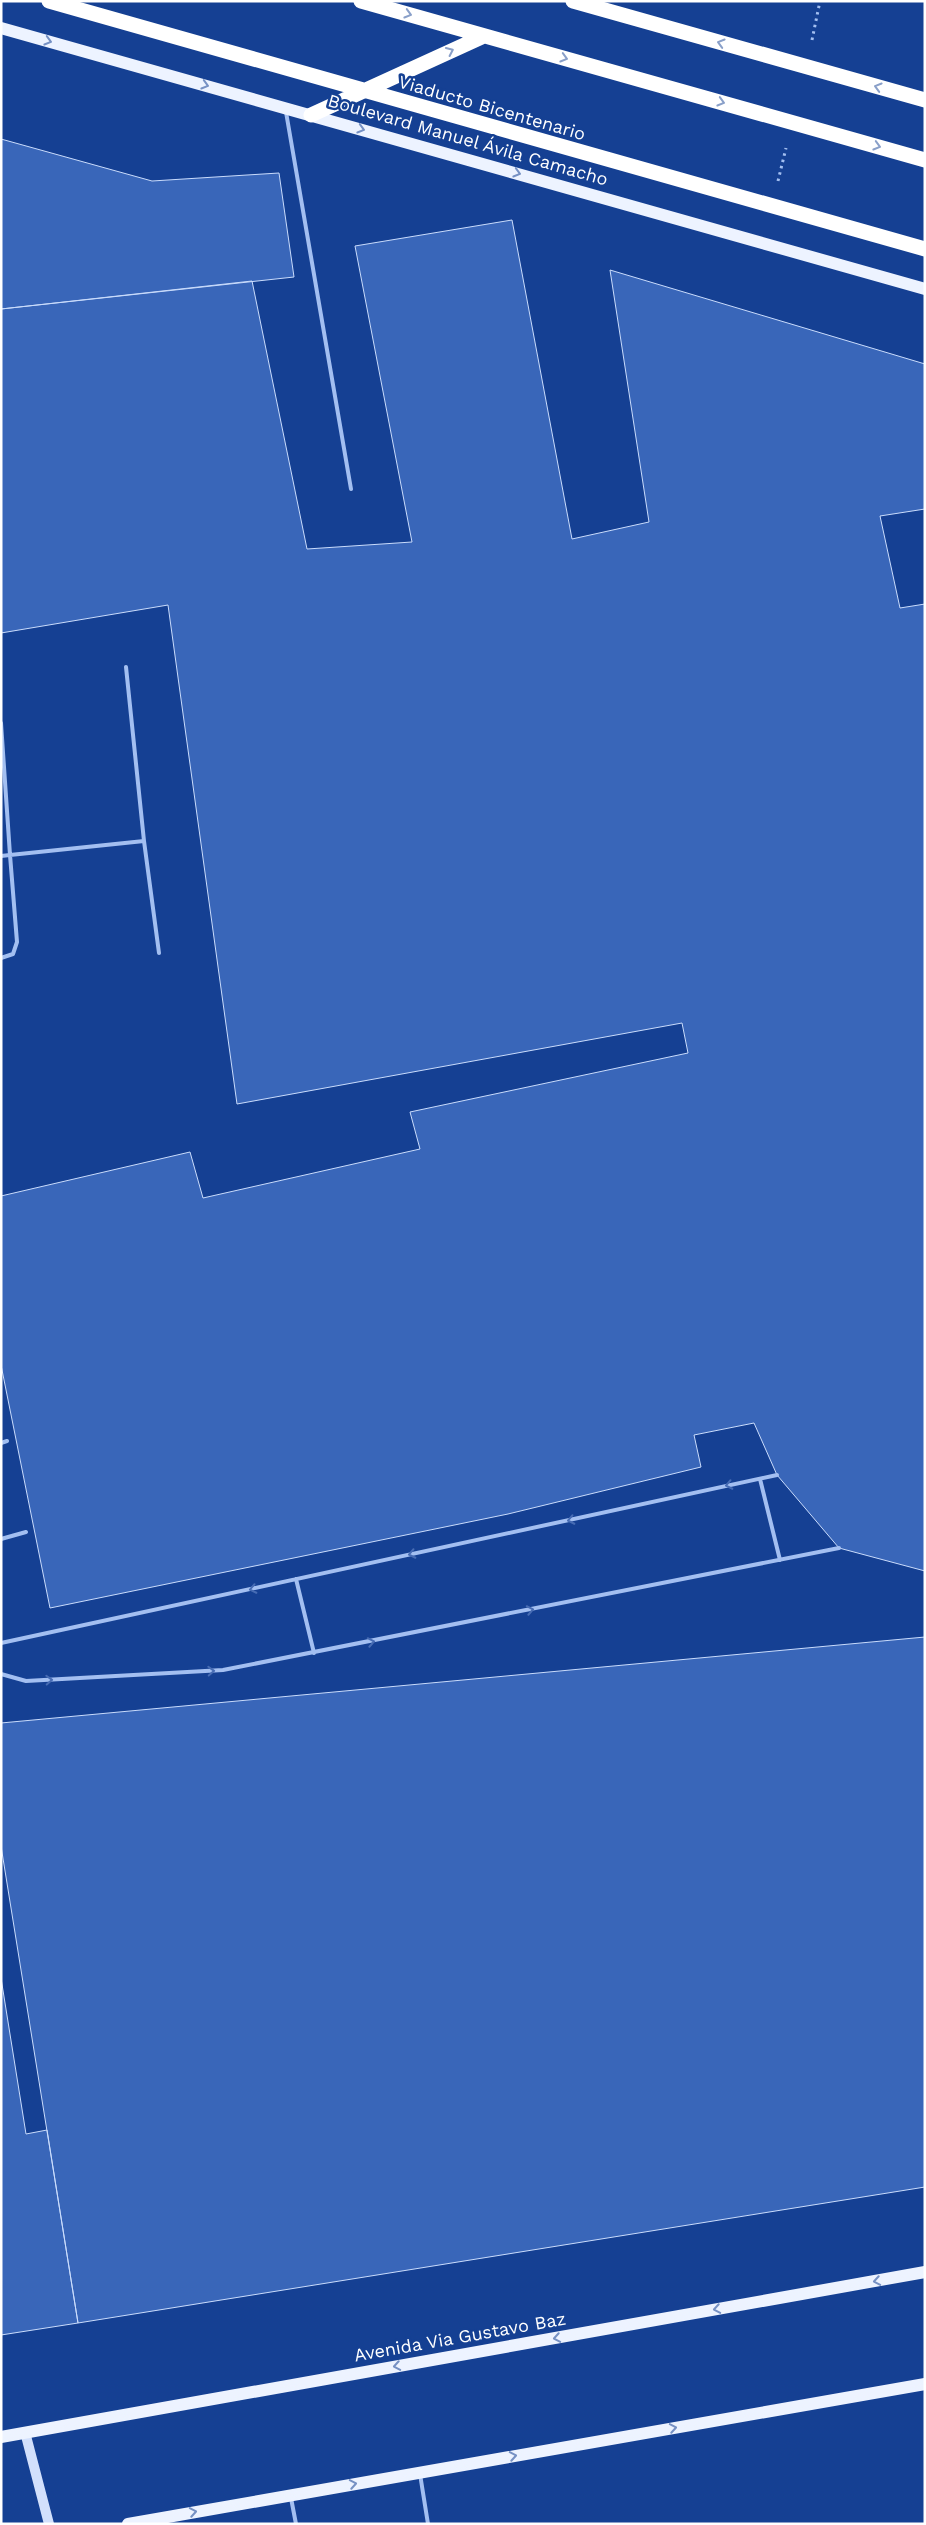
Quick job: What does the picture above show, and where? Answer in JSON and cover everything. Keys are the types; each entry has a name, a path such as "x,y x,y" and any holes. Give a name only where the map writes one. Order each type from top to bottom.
{"highway":[{"name":"Viaducto Bicentenario","path":"49,1 925,249"},
{"path":"361,1 925,160"},
{"path":"573,1 925,100"},
{"path":"311,115 484,36"}],"main road":[{"name":"Boulevard Manuel Ávila Camacho","path":"1,28 925,289"},
{"name":"Avenida Via Gustavo Baz","path":"1,2437 925,2272"},
{"path":"128,2524 154,2522 291,2495 925,2384"}],"street":[{"path":"25,2432 49,2524"}],"lane":[{"path":"285,108 351,489"},
{"path":"126,667 144,841 159,953"},
{"path":"1,723 17,942 13,954 1,958"},
{"path":"1,856 144,841"},
{"path":"1,1443 7,1442"},
{"path":"1,1643 777,1475"},
{"path":"760,1479 780,1560"},
{"path":"1,1539 26,1532"},
{"path":"1,1674 26,1681 223,1670 839,1548"},
{"path":"296,1579 314,1653"},
{"path":"420,2472 428,2524"},
{"path":"291,2495 296,2524"}],"building":[{"path":"1,139 152,181 279,173 294,277 1,309"},
{"path":"512,220 572,539 649,522 610,270 925,364 925,509 880,516 900,608 925,604 925,1571 839,1548 777,1475 754,1423 694,1435 701,1467 508,1514 50,1608 1,1365 1,1196 190,1152 203,1198 420,1149 410,1112 688,1053 682,1023 237,1104 168,605 1,633 1,309 252,281 307,549 412,542 355,246"},
{"path":"925,1637 925,2187 78,2323 1,1846 1,1723"},
{"path":"1,1978 26,2134 47,2130 78,2323 1,2335"}]}
